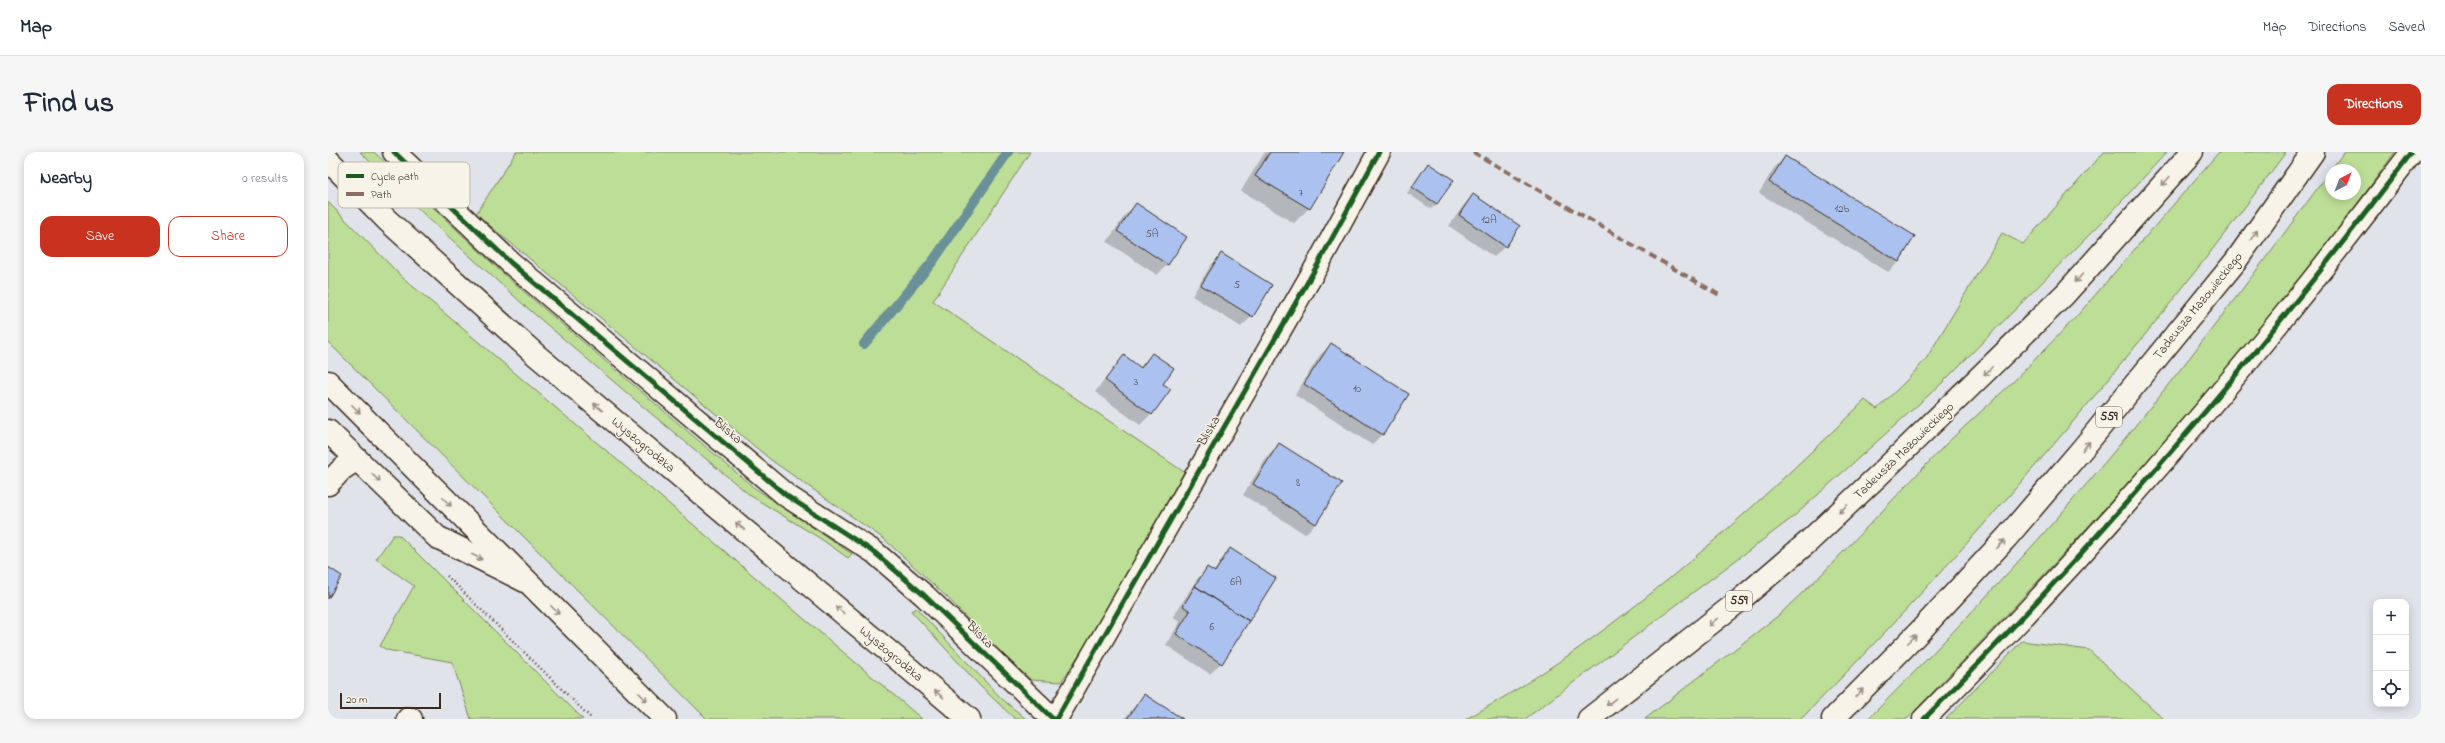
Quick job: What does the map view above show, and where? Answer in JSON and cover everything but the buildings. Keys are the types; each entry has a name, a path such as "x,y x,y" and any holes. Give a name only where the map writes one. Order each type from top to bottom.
{"main road":[{"name":"Bliska","path":"394,152 405,162"},
{"name":"Bliska","path":"453,208 511,263 786,496 874,552 925,596 1054,719 1318,264 1379,152"},
{"name":"Tadeusza Mazowieckiego","path":"1589,719 1740,600 1876,478 2065,294 2192,152"},
{"name":"Tadeusza Mazowieckiego","path":"1833,719 1937,613 2083,448 2235,262 2313,152"},
{"path":"1924,719 1995,646 2120,510 2317,278 2412,152"},
{"name":"Wyszogrodzka","path":"328,160 338,170"},
{"name":"Wyszogrodzka","path":"375,208 536,355 969,719"},
{"path":"328,382 664,719"},
{"path":"328,431 437,537 527,582"},
{"path":"328,484 342,469 357,459"}],"path":[{"path":"442,570 592,719"}],"green space":[{"path":"360,152 374,152 385,162 370,162"},
{"path":"516,152 1030,152 933,301 1184,472 1092,635 1061,682 1031,680 985,638 947,597 884,539 771,460 476,214"},
{"path":"2104,152 2167,152 2108,216 1941,384 1792,518 1525,719 1466,719 1521,687 1626,613 1725,531 1773,488 1865,400 1877,409 1926,359 2002,233 2023,244"},
{"path":"2219,152 2286,152 2230,227 2114,373 2054,444 1930,584 1801,719 1645,719 1779,615 1823,573 1947,443 2013,382 2076,317"},
{"path":"2344,152 2395,152 2361,198 2361,164 2335,164"},
{"path":"2325,178 2325,200 2359,200 2282,301 2162,444 1972,652 1907,719 1868,719 1982,601 2091,479 2189,359"},
{"path":"328,202 402,277 922,719 707,719 328,342"},
{"path":"418,208 434,208 508,278 753,487 852,554 848,558 821,539 751,496 525,306"},
{"path":"393,535 399,535 583,719 471,719 452,662 387,650 380,646 414,586 376,559"},
{"path":"916,608 1001,698 1026,719 1015,719 980,686 911,611"},
{"path":"2022,641 2089,650 2164,719 1946,719"}],"waterway":[{"path":"864,344 933,261 1008,152"}],"marked path":[{"path":"1473,152 1721,296"}],"cycle path":[{"path":"394,152 405,162"},
{"path":"1056,719 1318,264 1379,152"},
{"path":"1924,719 2053,584 2178,444 2297,300 2412,152"},
{"path":"453,208 511,263 787,496 874,552 925,596 1053,719"}]}
